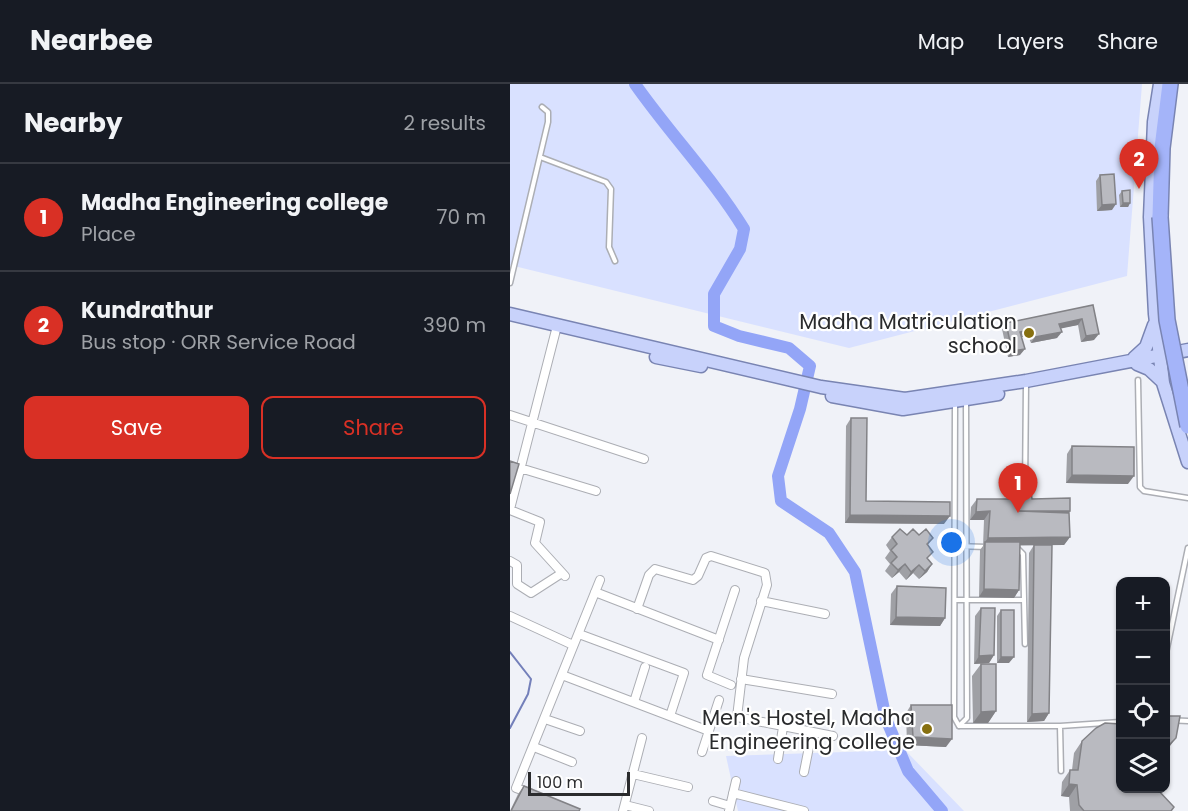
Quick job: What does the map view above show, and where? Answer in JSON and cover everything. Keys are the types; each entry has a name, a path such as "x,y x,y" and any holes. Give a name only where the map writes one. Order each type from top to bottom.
{"highway":[{"path":"1170,84 1162,148 1160,217 1168,328 1188,426"}],"main road":[{"path":"1160,84 1153,137 1151,249 1155,318 1163,383 1188,462"},
{"path":"510,314 681,364 804,387 894,408 921,408 961,396 1188,350"},
{"path":"1134,362 1146,347 1155,318"},
{"path":"510,321 556,329"},
{"path":"1134,362 1149,369 1163,383"}],"street":[{"path":"510,561 517,565 518,584 531,593 563,574 535,543 540,522 510,510 556,329"},
{"path":"510,415 644,459"},
{"path":"520,468 596,491"},
{"path":"637,609 651,572 660,570 693,580 698,576 706,558 711,556 765,573 766,585 747,642 737,717 833,736"},
{"path":"536,796 516,788 600,580"},
{"path":"731,684 707,675 735,590"},
{"path":"594,592 719,639"},
{"path":"761,601 825,614"},
{"path":"510,616 573,645"},
{"path":"579,634 684,673 670,716"},
{"path":"633,702 645,667"},
{"path":"562,675 709,731"},
{"path":"741,679 832,694"},
{"path":"702,752 719,700"},
{"path":"545,719 579,731"},
{"path":"778,759 783,727"},
{"path":"804,772 812,732"},
{"path":"642,738 624,808 649,811"},
{"path":"534,747 572,762"},
{"path":"633,774 688,786"},
{"path":"713,801 729,808 736,781"},
{"path":"733,793 804,811"}],"lane":[{"path":"510,283 549,116 542,107"},
{"path":"540,157 609,185 611,189 609,247 615,261"},
{"path":"1138,380 1140,487 1144,491 1188,498"},
{"path":"1025,493 1026,384"},
{"path":"959,726 954,717 954,546 961,396"},
{"path":"959,726 967,718 961,396"},
{"path":"954,546 999,547"},
{"path":"1010,547 1023,554 1025,645"},
{"path":"1170,634 1188,548"},
{"path":"955,600 1024,600"},
{"path":"1170,720 1188,720"},
{"path":"959,726 1060,726 1116,722"},
{"path":"1060,726 1061,771"}],"shaded area":[{"path":"510,84 1142,84 1127,276 849,348 510,265"},
{"path":"905,750 964,811 738,811 726,756"}],"building":[{"path":"1114,174 1116,204 1102,205 1100,175"},
{"path":"1130,190 1130,203 1123,203 1122,191"},
{"name":"Madha Matriculation school","path":"1093,305 1099,334 1086,336 1082,319 1059,324 1062,332 1035,337 1032,329 1020,332 1025,349 1012,351 1006,323"},
{"path":"851,418 867,418 866,501 950,502 950,516 850,515"},
{"path":"1072,446 1134,447 1134,476 1072,475"},
{"path":"510,461 519,464 510,494"},
{"path":"1024,488 1031,491 1032,499 1070,498 1070,511 1019,511 1069,513 1070,537 988,538 990,511 976,512 977,499 1014,499 1016,493"},
{"path":"900,529 907,535 913,529 919,535 926,529 933,538 927,544 933,552 927,558 932,564 925,571 919,565 911,572 905,564 898,570 891,563 897,557 891,550 897,544 892,537"},
{"path":"985,542 1020,542 1019,590 984,589"},
{"path":"1034,545 1052,545 1049,713 1032,714"},
{"path":"897,586 946,588 945,618 896,617"},
{"path":"981,608 995,608 994,655 979,656"},
{"path":"1001,610 1014,610 1014,657 1001,657"},
{"path":"981,664 996,664 996,711 981,712"},
{"name":"Men's Hostel, Madha Engineering college","path":"911,705 952,705 952,739 913,737"},
{"path":"1170,716 1180,716 1176,738 1170,744"},
{"path":"1105,723 1116,724 1116,793 1161,793 1174,807 1171,811 1084,811 1079,805 1077,785 1069,784 1070,770 1078,770 1082,741"},
{"path":"524,786 580,809 579,811 511,811"}],"waterway":[{"path":"635,84 718,191 744,229 740,249 714,294 714,326 739,336 789,348 810,366 800,409 778,476 781,501 829,533 855,572 886,719 908,771 942,811"},
{"path":"510,652 531,679 528,694 510,728"}],"place":[{"name":"Kundrathur","path":"1139,189"},
{"name":"Madha Matriculation school","path":"1029,333"},
{"name":"Madha Engineering college","path":"1018,513"},
{"name":"Men's Hostel, Madha Engineering college","path":"927,729"}]}
